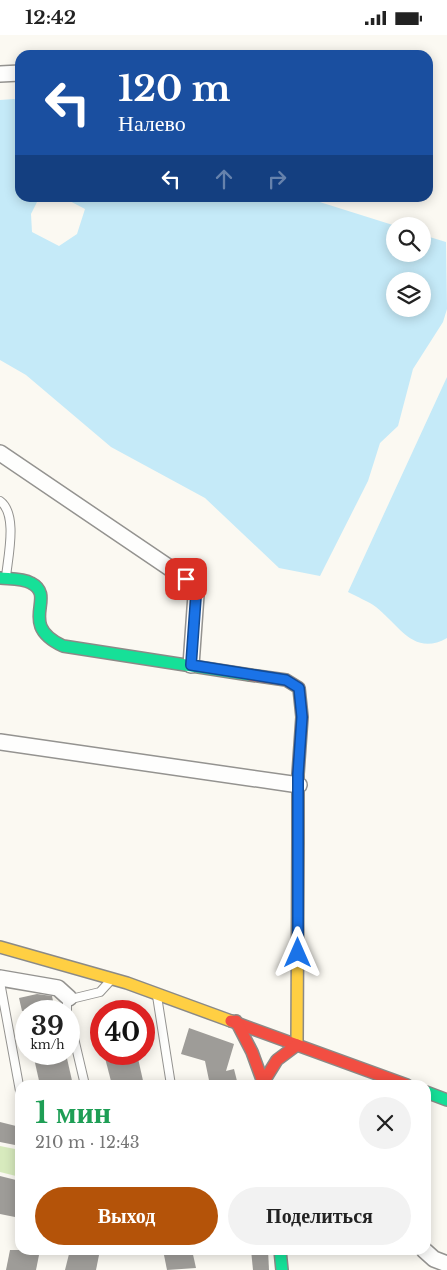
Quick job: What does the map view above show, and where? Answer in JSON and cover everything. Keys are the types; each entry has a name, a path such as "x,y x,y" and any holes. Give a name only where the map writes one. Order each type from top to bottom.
{"street":[{"path":"0,74 15,73"},
{"path":"0,453 186,579 196,595 191,665"},
{"path":"3,578 30,582 40,590 40,631 44,638 51,642 63,646 286,680 299,688 302,717 299,785 297,1045"},
{"path":"0,742 299,785"},
{"path":"0,947 112,979 236,1021 392,1080"},
{"path":"0,978 58,988 65,1000"},
{"path":"236,1021 263,1080"},
{"path":"266,1080 277,1060 297,1045"},
{"path":"431,1094 447,1100"},
{"path":"280,1255 282,1270"},
{"path":"430,1255 434,1259 447,1264"}],"lane":[{"path":"0,501 7,506 11,520 3,578"},
{"path":"80,1000 100,992 112,979"},
{"path":"0,982 18,1080"},
{"path":"156,994 171,1080"},
{"path":"80,1064 84,1080"}],"green space":[{"path":"0,1146 15,1149 15,1176 0,1172"}],"water":[{"path":"15,99 15,202 37,202 31,214 32,232 59,246 77,234 85,209 72,202 320,202 386,223 386,262 431,262 431,237 446,242 447,309 443,322 413,369 398,426 380,443 368,481 320,576 279,568 205,498 111,447 26,375 0,360 0,100"},
{"path":"447,377 447,638 435,643 425,644 416,641 400,630 376,607 348,592"}],"building":[{"path":"37,994 52,996 53,1000 19,1000 19,998"},
{"path":"189,1028 234,1044 226,1071 234,1069 237,1080 209,1080 205,1061 181,1054"},
{"path":"35,1065 68,1065 72,1080 39,1080"},
{"path":"107,1065 139,1065 143,1080 111,1080"},
{"path":"0,1122 15,1126 15,1145 0,1142"},
{"path":"0,1176 15,1180 15,1217 0,1214"},
{"path":"10,1250 15,1250 15,1255 39,1255 36,1270 6,1270"},
{"path":"69,1255 99,1255 96,1270 65,1270"},
{"path":"164,1255 193,1255 196,1268 167,1270"},
{"path":"252,1255 268,1255 269,1270 253,1270"}],"traffic: fast":[{"path":"0,578 24,580 38,589 41,596 39,620 42,629 49,638 63,646 250,675"},
{"path":"431,1094 447,1100"},
{"path":"280,1255 282,1270"}],"traffic: slow":[{"path":"297,1045 298,842"},
{"path":"0,947 127,983 231,1021"}],"traffic: jam":[{"path":"250,675 286,680 299,688 302,717 298,774 298,842"},
{"path":"231,1021 393,1080"},
{"path":"236,1021 252,1052 262,1080"},
{"path":"265,1080 277,1060 297,1045"}],"route":[{"path":"186,579 196,595 197,608 191,665 286,680 294,683 299,688 302,717 298,774 298,953"}]}
